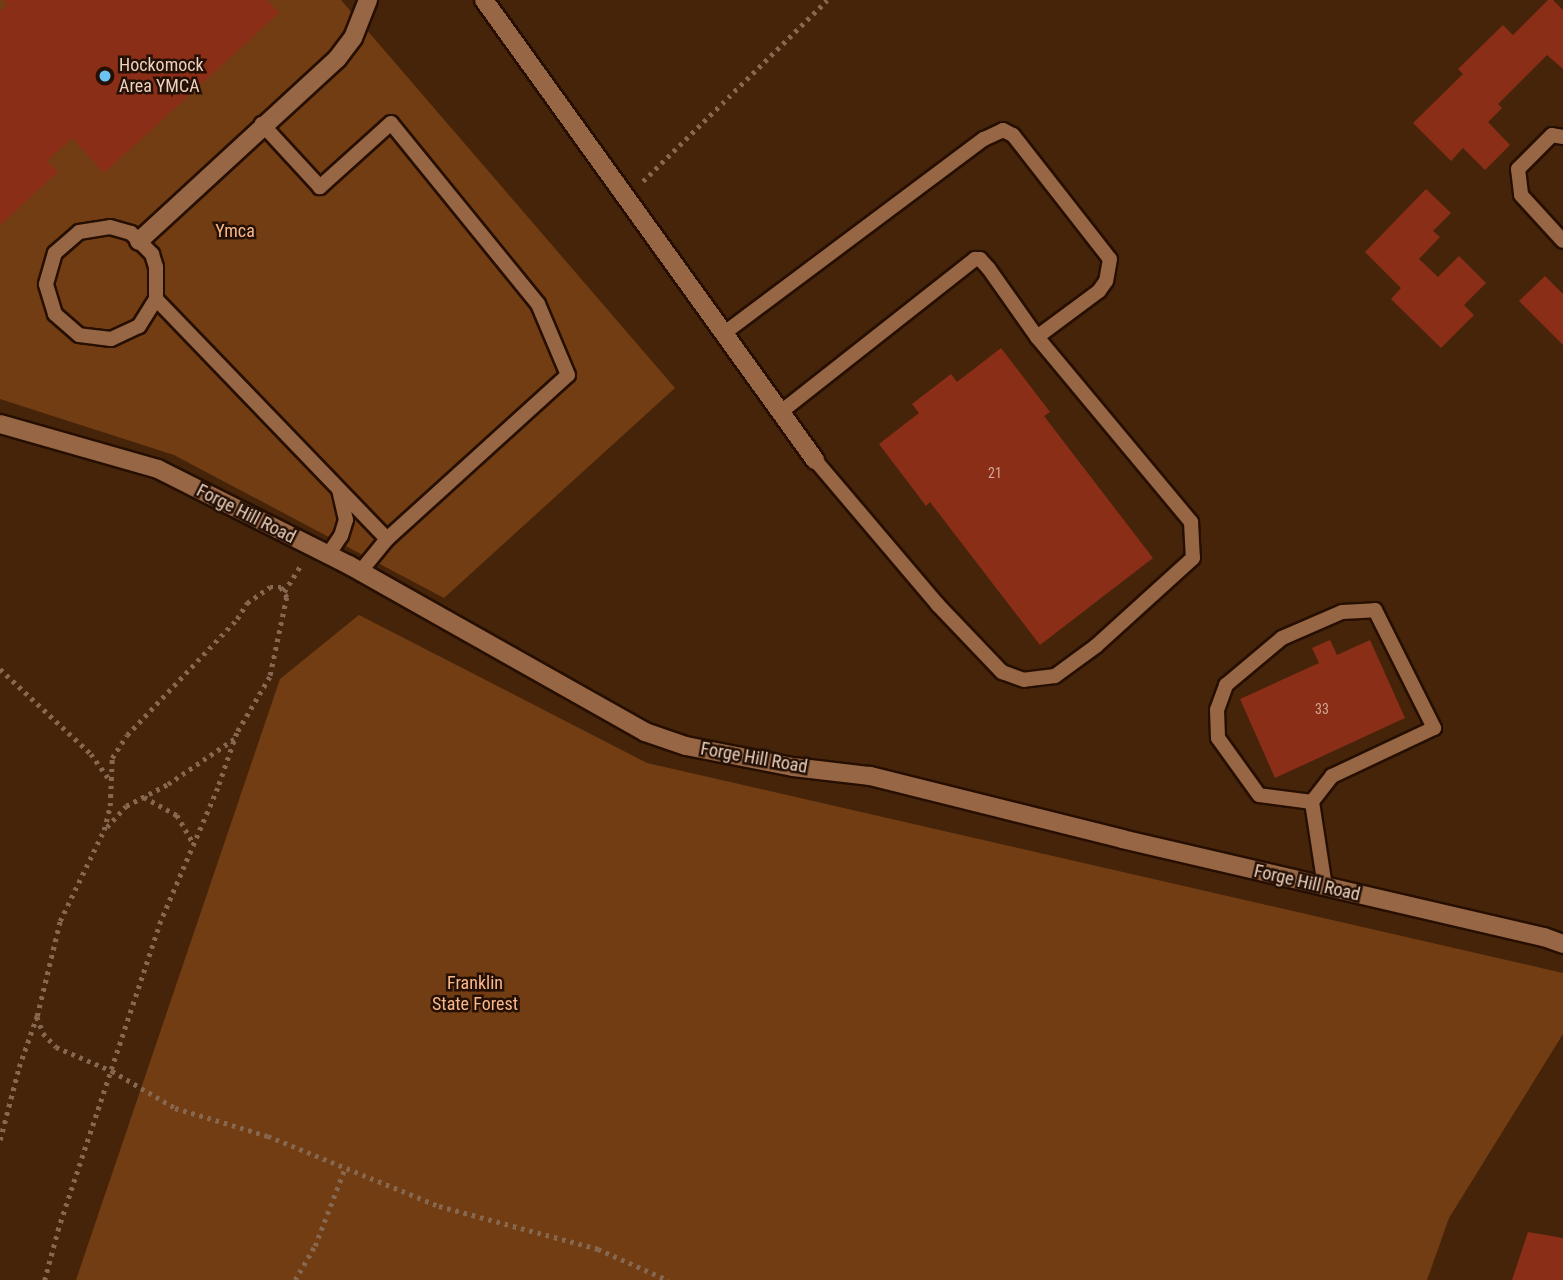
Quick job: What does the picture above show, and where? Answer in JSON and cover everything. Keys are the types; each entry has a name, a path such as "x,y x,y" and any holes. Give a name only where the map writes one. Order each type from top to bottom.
{"street":[{"path":"139,240 348,47 368,0"},
{"path":"484,0 816,460"},
{"name":"Forge Hill Road","path":"0,424 158,469 360,572 645,732 686,746 793,767 870,776 1325,887 1544,937 1563,944"}],"lane":[{"path":"262,124 320,187 391,123 538,304 568,375 387,539 360,572"},
{"path":"723,334 984,139 1003,130 1013,135 1110,259 1106,281 1099,291 1037,337"},
{"path":"1563,137 1552,135 1518,169 1521,195 1563,241"},
{"path":"110,227 131,233 152,254 156,267 156,299 139,326 111,339 79,335 55,314 46,284 55,253 79,232 110,227"},
{"path":"782,411 975,259 980,259 1037,337 1191,522 1193,558 1096,646 1055,676 1024,680 1002,673 938,605 816,460"},
{"path":"156,299 387,539"},
{"path":"328,555 341,536 346,520 339,489"},
{"path":"1312,802 1259,795 1218,738 1217,710 1226,685 1282,638 1342,612 1375,610 1434,728 1332,776 1312,802 1325,887"}],"path":[{"path":"625,197 827,0"},
{"path":"0,1140 19,1067 37,1016 60,921 104,830 110,806 111,758 127,735 237,619 247,603 270,587 281,587 287,597 279,626 275,662 263,692 235,739 195,845 161,921 59,1228 45,1280"},
{"path":"0,668 91,754 109,779"},
{"path":"104,830 116,816 142,796 168,784 235,739"},
{"path":"142,796 165,806 177,815 195,845"},
{"path":"37,1016 43,1033 56,1047 112,1071 175,1108 268,1136 439,1206 598,1249 668,1280"},
{"path":"295,1280 315,1246 345,1168"}],"green space":[{"name":"Ymca","path":"0,0 341,0 675,388 444,598 174,455 0,399"},
{"name":"Franklin State Forest","path":"359,615 647,763 1563,973 1563,1034 1449,1218 1427,1280 76,1280 280,679"}],"building":[{"name":"Hockomock Area YMCA","path":"3,0 267,0 279,13 104,173 72,138 47,161 58,172 0,225 0,12 8,5"},
{"path":"1548,0 1553,0 1563,10 1563,69 1547,55 1498,104 1502,108 1488,122 1510,145 1485,170 1463,148 1451,161 1413,123 1463,74 1458,69 1503,25 1513,35"},
{"path":"1426,189 1451,213 1433,231 1440,237 1419,259 1438,277 1459,256 1486,283 1464,305 1474,315 1441,348 1391,299 1401,288 1365,252"},
{"path":"1545,276 1563,294 1563,345 1519,301"},
{"path":"1001,348 1050,412 1044,416 1153,558 1040,645 930,502 926,506 879,444 919,413 912,404 951,374 957,382"},
{"path":"1330,640 1337,655 1370,640 1405,718 1275,778 1240,699 1319,663 1312,648"},
{"path":"1528,1232 1563,1238 1563,1280 1512,1280"}],"place":[{"name":"Hockomock Area YMCA","path":"105,76"}]}
